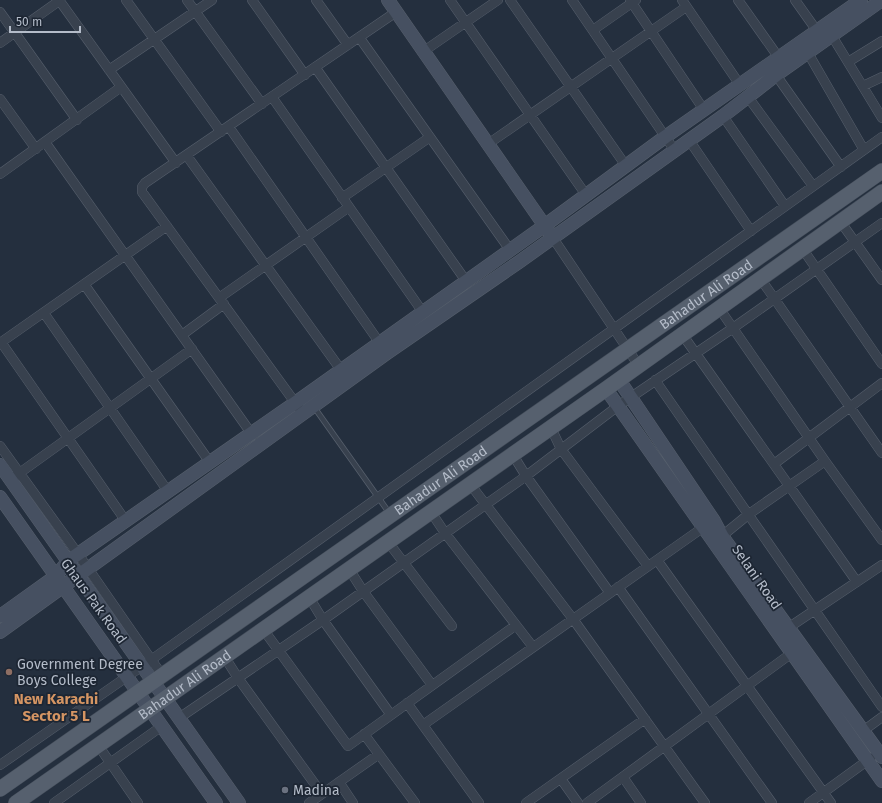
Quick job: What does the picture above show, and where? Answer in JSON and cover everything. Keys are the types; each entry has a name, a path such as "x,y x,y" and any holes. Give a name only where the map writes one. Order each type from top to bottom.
{"main road":[{"name":"Bahadur Ali Road","path":"0,789 882,171"},
{"name":"Bahadur Ali Road","path":"16,803 513,455 802,248 880,197"}],"street":[{"path":"0,43 59,0 176,163"},
{"path":"126,0 306,238 380,342"},
{"path":"187,0 262,104"},
{"path":"109,70 212,0"},
{"path":"252,0 305,74"},
{"path":"316,0 348,45"},
{"path":"388,0 553,238 639,366"},
{"path":"450,0 586,195"},
{"path":"424,51 498,0"},
{"path":"510,0 626,166"},
{"path":"572,0 675,151"},
{"path":"738,0 779,58"},
{"path":"795,0 825,30 848,62 882,118"},
{"path":"0,616 56,576 73,557 167,490 342,370 422,311 544,226 704,110 779,58 825,30 882,0"},
{"path":"592,30 632,1 704,110"},
{"path":"0,632 308,410 553,238 723,116 808,52 825,30 858,1"},
{"path":"488,144 651,31 684,3 740,85"},
{"path":"0,12 76,120"},
{"path":"308,410 295,403 142,192 142,187 396,12"},
{"path":"359,37 510,250"},
{"path":"848,62 882,41"},
{"path":"808,52 864,150"},
{"path":"315,67 466,281"},
{"path":"776,75 841,167"},
{"path":"863,86 882,77"},
{"path":"0,174 121,87"},
{"path":"272,97 422,311"},
{"path":"748,97 812,186"},
{"path":"0,99 36,149"},
{"path":"723,116 785,206"},
{"path":"342,198 430,137"},
{"path":"0,765 147,663 882,137"},
{"path":"689,140 751,231"},
{"path":"45,142 251,433"},
{"path":"187,156 342,370"},
{"path":"182,335 266,266 349,207"},
{"path":"840,222 882,280"},
{"path":"179,718 323,620 526,476 618,406 733,328 882,223"},
{"path":"125,520 1,343 167,226"},
{"path":"802,248 882,364"},
{"path":"760,278 882,453"},
{"path":"84,284 210,461"},
{"path":"719,308 810,437 825,461 882,540"},
{"path":"44,313 167,490"},
{"path":"682,334 857,582"},
{"path":"15,476 150,377 192,349"},
{"name":"Selani Road","path":"619,380 708,524 722,536 788,628 796,650 863,731 880,755"},
{"path":"656,380 882,707"},
{"path":"774,464 849,406 882,383"},
{"name":"Selani Road","path":"606,389 708,524 796,650 882,782"},
{"path":"551,428 561,449 648,566"},
{"path":"0,446 15,476 158,678 165,698 239,803"},
{"path":"513,455 526,476 708,714 772,803"},
{"path":"722,536 749,514 825,461"},
{"path":"0,465 15,476"},
{"path":"470,484 573,619 705,803"},
{"name":"Ghaus Pak Road","path":"0,497 128,676 216,803"},
{"path":"431,512 445,533 533,647"},
{"path":"423,725 708,524"},
{"path":"388,542 402,563 452,626"},
{"path":"657,560 832,803"},
{"path":"788,628 882,566"},
{"path":"349,569 363,591 432,685"},
{"path":"309,597 323,620 391,715"},
{"path":"263,629 348,746 516,625"},
{"path":"587,803 796,650"},
{"path":"224,656 238,678 322,794"},
{"path":"407,703 479,803"},
{"path":"863,731 882,717"},
{"path":"526,803 645,719"},
{"path":"54,803 162,726"},
{"path":"364,734 415,803"},
{"path":"98,745 138,803"},
{"path":"309,803 379,754"},
{"path":"809,803 867,760 880,755"},
{"path":"622,777 641,803"},
{"path":"561,779 578,803"},
{"path":"339,782 353,803"}],"lane":[{"path":"308,410 391,515"}],"place":[{"name":"Government Degree Boys College","path":"9,672"},
{"name":"Madina","path":"285,790"}],"district":[{"name":"New Karachi Sector 5 L","path":"56,708"}]}
